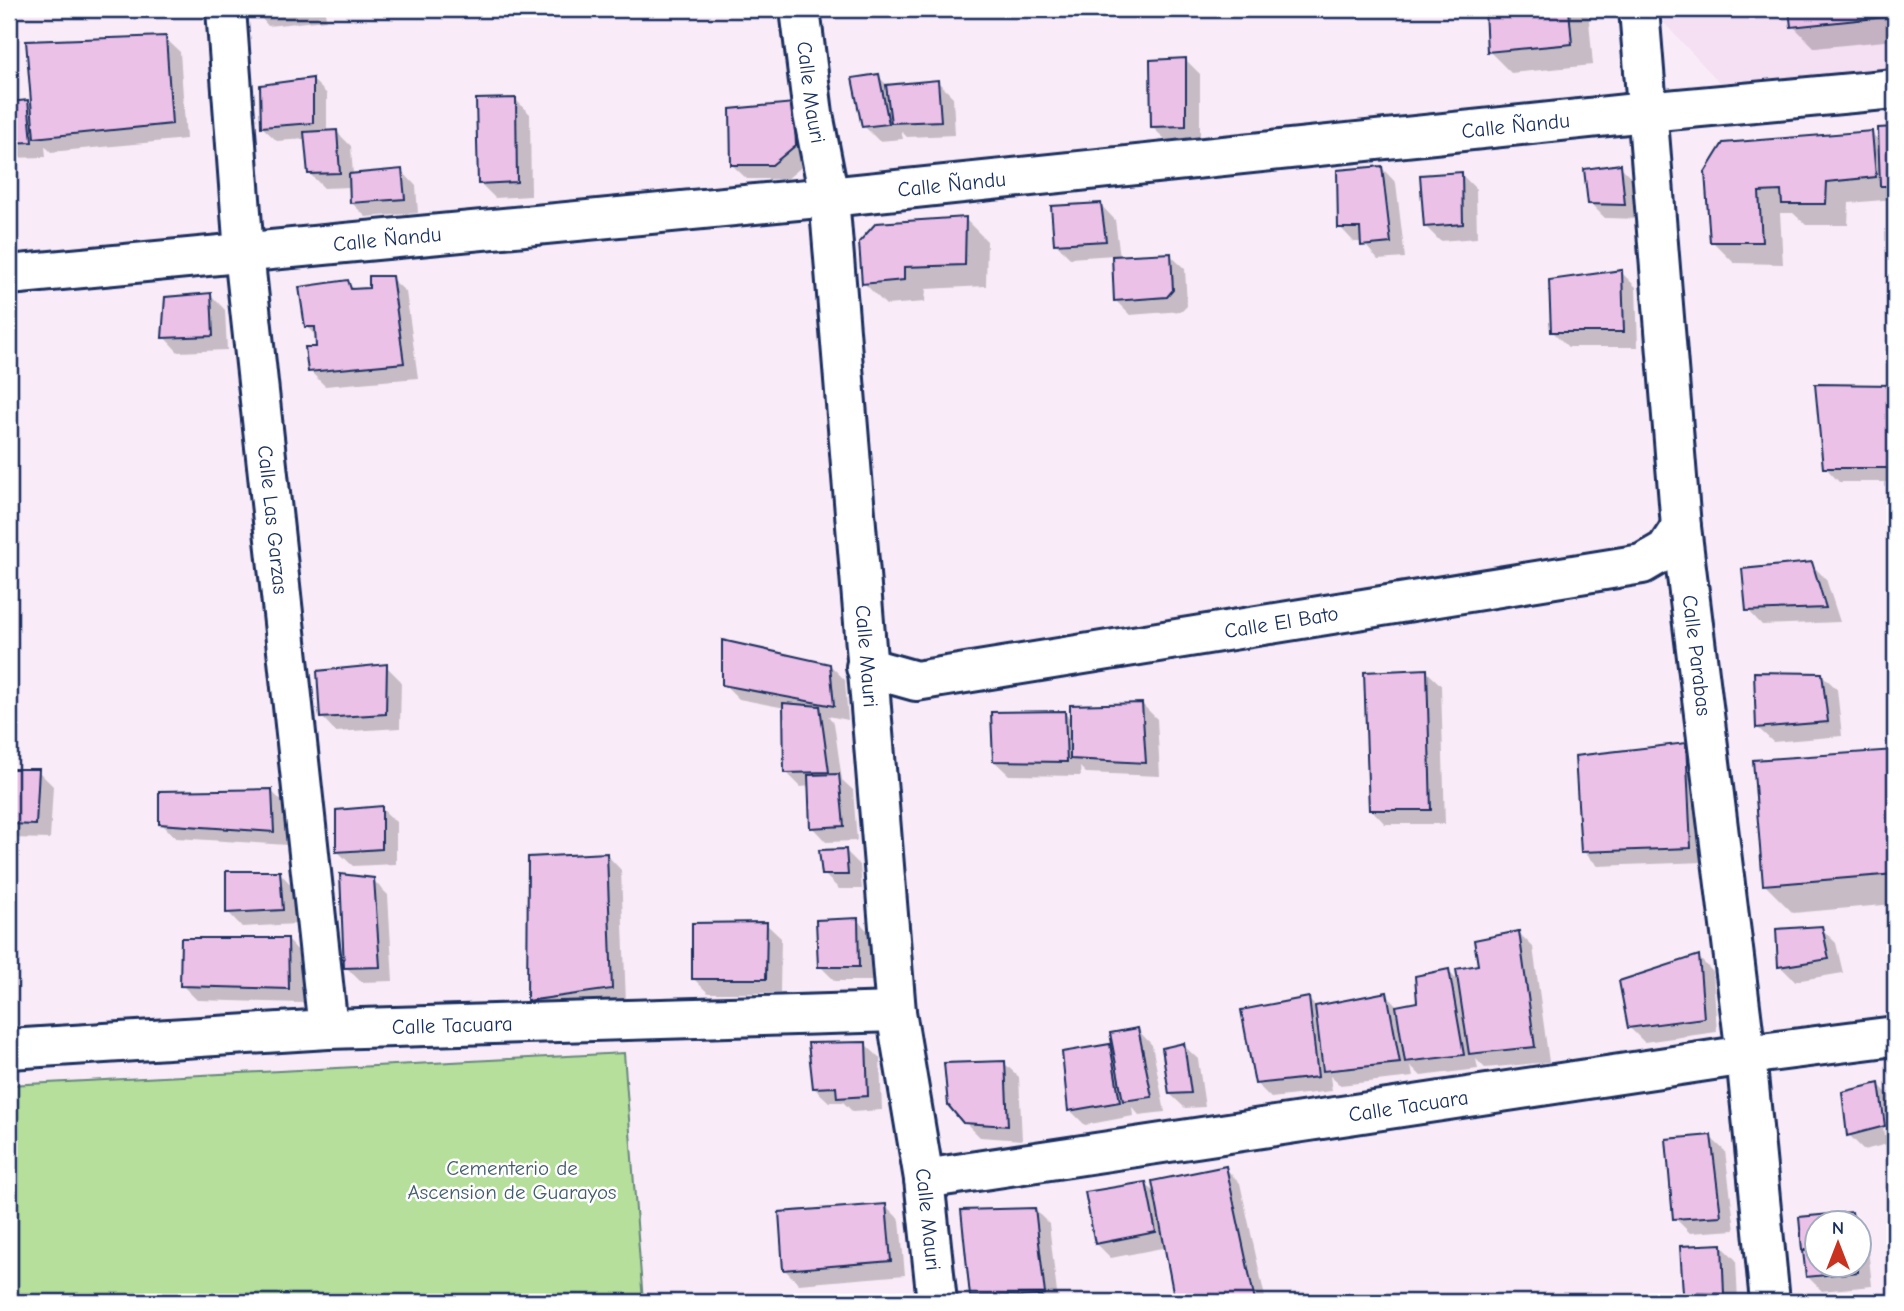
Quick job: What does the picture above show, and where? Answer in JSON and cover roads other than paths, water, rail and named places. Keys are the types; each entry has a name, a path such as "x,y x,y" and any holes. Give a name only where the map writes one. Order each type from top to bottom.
{"street":[{"name":"Calle Las Garzas","path":"226,9 244,253 328,1029"},
{"name":"Calle Mauri","path":"800,9 813,114 829,197 866,667 877,754 896,1012 924,1179 937,1302"},
{"name":"Calle Parabas","path":"1639,9 1681,527 1746,1055 1770,1302"},
{"name":"Calle Ñandu","path":"9,275 829,197 1646,112 1895,89"},
{"name":"Calle El Bato","path":"866,667 916,681 1642,564 1666,550 1681,527"},
{"path":"877,754 894,707 916,681"},
{"name":"Calle Tacuara","path":"9,1049 328,1029 896,1012"},
{"name":"Calle Tacuara","path":"924,1179 1746,1055 1895,1036"}],"park label":[{"name":"Cementerio de Ascension de Guarayos","path":"512,1180"}]}
